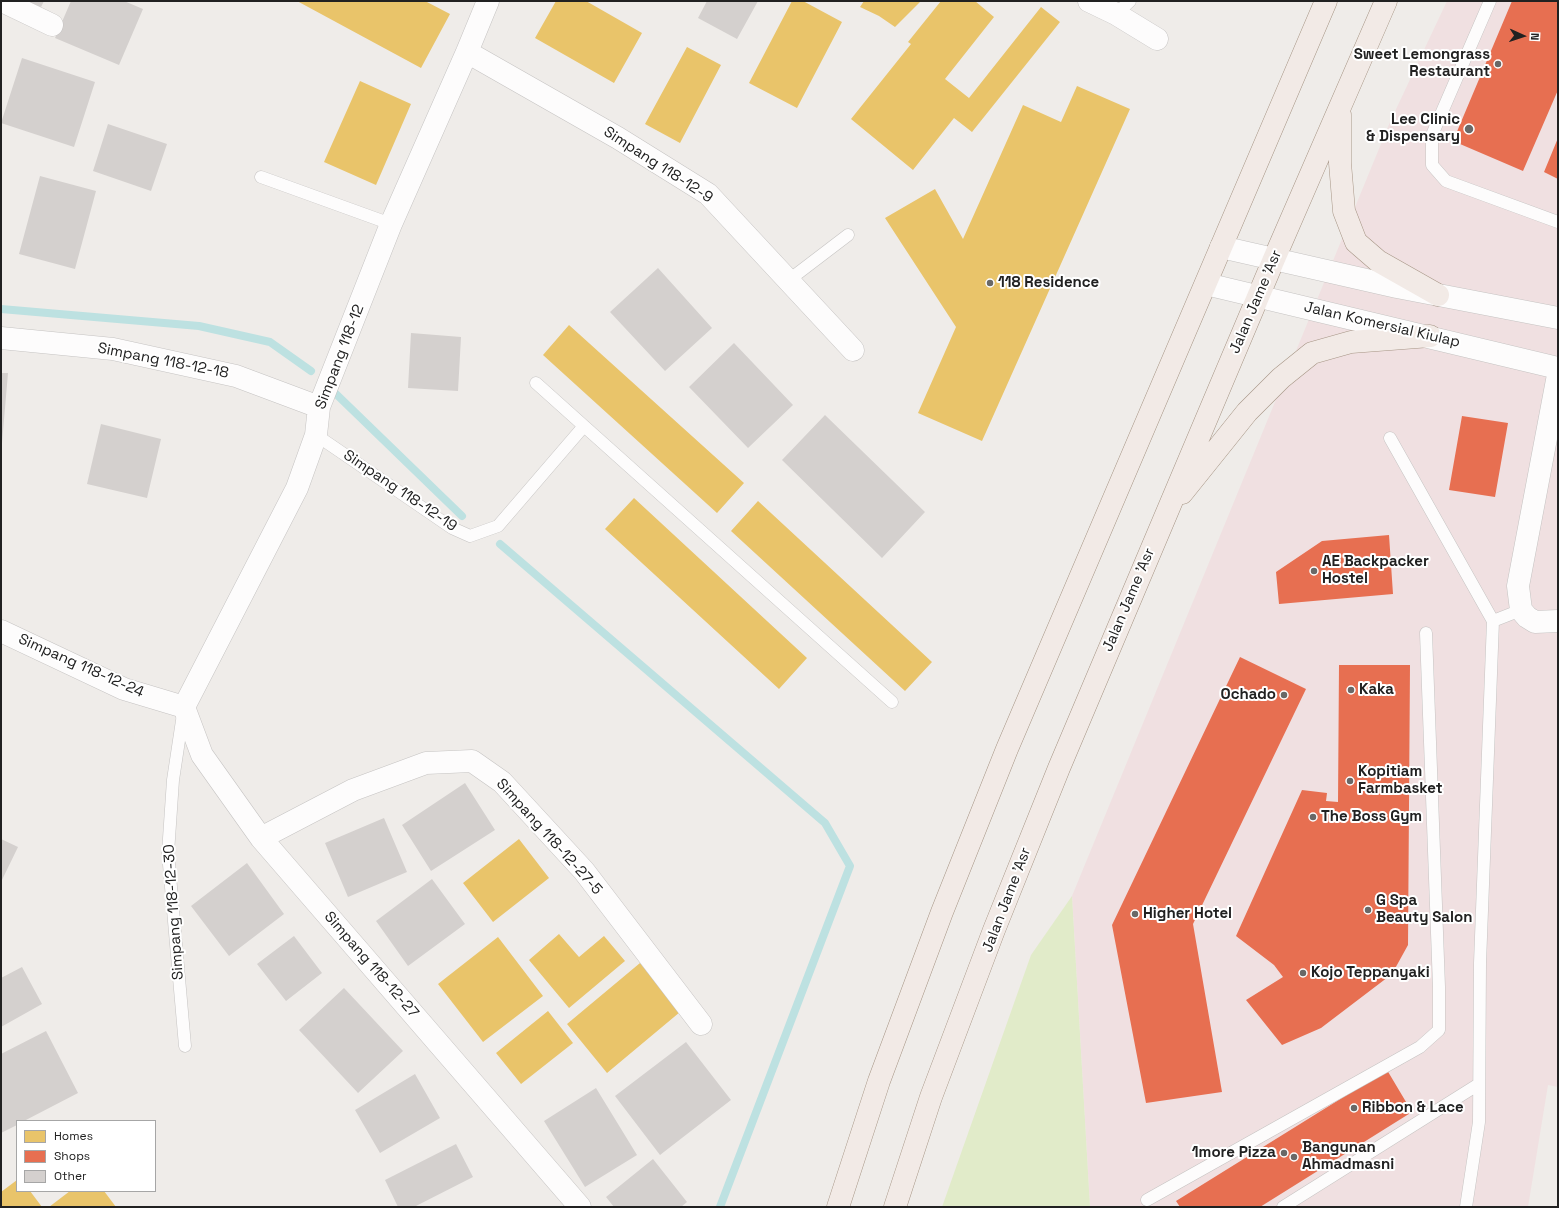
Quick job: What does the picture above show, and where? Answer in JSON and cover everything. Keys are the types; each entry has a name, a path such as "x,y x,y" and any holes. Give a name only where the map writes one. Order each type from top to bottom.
{"main road":[{"path":"838,1207 879,1080 942,912 1010,742 1326,1"},
{"name":"Jalan Jame 'Asr","path":"895,1207 931,1098 994,930 1059,768 1165,514 1259,297 1274,258 1386,1"},
{"path":"1340,108 1340,163 1344,211 1356,242 1378,261 1438,295"},
{"path":"1165,514 1247,412 1281,378 1312,353 1351,342 1430,336"}],"street":[{"path":"2,1 52,25"},
{"name":"Simpang 118-12","path":"184,707 297,488 316,435 319,407 391,224 488,1"},
{"path":"1089,1 1123,7 1157,39"},
{"name":"Simpang 118-12-9","path":"467,52 618,138 708,194 853,350"},
{"path":"1221,247 1438,295 1558,318"},
{"name":"Jalan Komersial Kiulap","path":"1206,284 1430,336 1558,368"},
{"name":"Simpang 118-12-18","path":"1,338 113,349 236,376 319,407"},
{"path":"1558,375 1518,586 1521,610 1527,617 1535,622 1558,621"},
{"name":"Simpang 118-12-24","path":"1,631 124,689 184,707"},
{"name":"Simpang 118-12-27","path":"184,707 202,754 261,838 580,1207"},
{"name":"Simpang 118-12-27-5","path":"261,838 353,790 426,763 472,761 502,782 584,871 701,1024"}],"lane":[{"path":"1490,1 1432,135 1432,165 1446,181 1558,222"},
{"path":"261,177 391,224"},
{"path":"789,280 848,235"},
{"path":"536,384 892,702"},
{"name":"Simpang 118-12-19","path":"316,435 452,528 470,536 498,526 584,426"},
{"path":"1390,438 1493,622 1480,963 1479,1122 1466,1207"},
{"path":"1493,622 1521,610"},
{"path":"1147,1200 1420,1048 1439,1030 1439,987 1426,633"},
{"name":"Simpang 118-12-30","path":"184,707 173,780 168,853 185,1046"},
{"path":"1284,1207 1479,1084"}],"shaded area":[{"path":"1447,1 1558,1 1558,1087 1548,1085 1528,1207 1090,1207 1072,896 1390,122"}],"green space":[{"path":"1072,896 1090,1207 942,1207 1031,955"}],"building: Homes":[{"path":"297,1 425,1 450,14 421,68"},
{"path":"556,1 586,1 642,33 614,83 535,38"},
{"path":"792,1 803,1 842,22 797,108 749,83"},
{"path":"864,1 921,1 895,27 879,16 860,7"},
{"path":"941,1 975,1 994,17 945,79 969,98 1041,7 1060,22 972,132 954,118 913,170 851,119 911,44 908,42"},
{"path":"687,47 721,65 680,143 645,124"},
{"path":"360,81 411,104 376,185 324,162"},
{"name":"118 Residence","path":"1077,86 1130,109 982,441 918,413 956,327 885,218 935,189 963,239 1023,105 1061,122"},
{"path":"569,325 744,483 717,513 543,355"},
{"path":"634,498 807,658 779,689 605,529"},
{"path":"758,501 932,662 905,691 731,531"},
{"path":"519,839 549,878 493,922 463,883"},
{"path":"559,934 579,957 604,936 625,961 569,1008 529,960"},
{"path":"498,937 543,996 483,1042 438,984"},
{"path":"640,963 680,1012 607,1073 567,1024"},
{"path":"548,1011 573,1043 521,1084 496,1053"},
{"path":"16,1181 16,1192 31,1192 42,1207 1,1207 1,1192"},
{"path":"69,1192 105,1192 116,1207 49,1207"}],"building: Shops":[{"path":"1512,1 1558,1 1558,90 1523,171 1453,141"},
{"path":"1558,138 1558,179 1544,172"},
{"path":"1462,416 1508,423 1495,497 1449,490"},
{"path":"1389,535 1393,594 1279,604 1276,572 1322,541"},
{"path":"1240,657 1306,689 1193,924 1222,1092 1146,1103 1112,925"},
{"path":"1339,665 1410,665 1408,945 1392,974 1321,1028 1282,1045 1246,1000 1283,977 1274,965 1236,936 1302,790 1327,793 1326,801 1338,802"},
{"name":"Bangunan Ahmadmasni","path":"1387,1070 1412,1112 1260,1207 1180,1207 1176,1201"}],"building: Other":[{"path":"27,1 44,1 41,7"},
{"path":"71,1 124,1 143,9 119,65 55,38"},
{"path":"707,1 758,1 737,39 698,18"},
{"path":"22,58 95,82 74,147 1,123"},
{"path":"108,124 167,144 151,191 93,171"},
{"path":"40,176 96,191 75,269 19,254"},
{"path":"658,268 712,328 665,371 610,312"},
{"path":"411,333 461,337 458,391 408,388"},
{"path":"734,343 793,405 748,448 689,387"},
{"path":"1,373 8,373 2,443 1,442"},
{"path":"825,415 925,512 882,558 782,460"},
{"path":"101,424 161,439 147,498 87,484"},
{"path":"465,783 495,830 431,871 402,825"},
{"path":"384,818 407,872 348,897 325,843"},
{"path":"1,839 18,847 1,882"},
{"path":"247,863 284,914 229,956 191,906"},
{"path":"432,879 465,924 408,966 376,921"},
{"path":"294,936 322,973 286,1001 257,964"},
{"path":"22,967 42,1004 1,1027 1,978"},
{"path":"344,988 403,1051 358,1093 299,1030"},
{"path":"46,1031 78,1093 26,1120 16,1120 16,1126 1,1133 1,1054"},
{"path":"686,1042 731,1100 660,1155 615,1096"},
{"path":"415,1074 440,1118 380,1153 355,1110"},
{"path":"596,1088 637,1155 585,1187 544,1121"},
{"path":"456,1144 473,1177 414,1207 398,1207 385,1180"},
{"path":"653,1159 687,1202 681,1207 614,1207 606,1197"}],"waterway":[{"path":"1,309 199,326 270,342 311,371"},
{"path":"335,393 462,516"},
{"path":"500,544 825,823 850,866 720,1207"}],"place":[{"name":"Sweet Lemongrass Restaurant","path":"1498,64"},
{"name":"Lee Clinic & Dispensary","path":"1469,129"},
{"name":"118 Residence","path":"990,283"},
{"name":"AE Backpacker Hostel","path":"1314,571"},
{"name":"Kaka","path":"1351,690"},
{"name":"Ochado","path":"1284,695"},
{"name":"Kopitiam Farmbasket","path":"1350,781"},
{"name":"The Boss Gym","path":"1313,817"},
{"name":"G Spa Beauty Salon","path":"1368,910"},
{"name":"Higher Hotel","path":"1135,914"},
{"name":"Kojo Teppanyaki","path":"1303,973"},
{"name":"Ribbon & Lace","path":"1354,1108"},
{"name":"1more Pizza","path":"1284,1153"},
{"name":"Bangunan Ahmadmasni","path":"1294,1157"}]}
